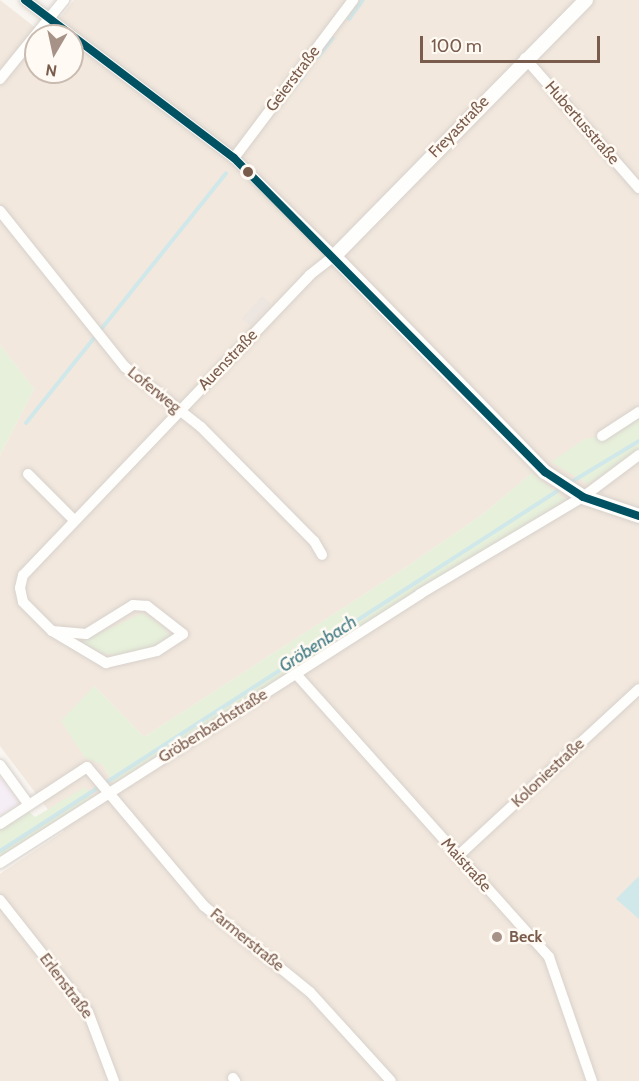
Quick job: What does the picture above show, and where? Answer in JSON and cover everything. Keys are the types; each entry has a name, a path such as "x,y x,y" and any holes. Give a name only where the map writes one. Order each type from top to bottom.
{"street":[{"path":"25,0 234,158 556,480 577,494 639,516"},
{"path":"0,79 64,0"},
{"name":"Geierstraße","path":"234,158 353,0"},
{"name":"Freyastraße","path":"334,256 525,58 586,0"},
{"name":"Hubertusstraße","path":"525,58 639,188"},
{"name":"Loferweg","path":"0,211 125,367 232,458 314,541 322,555"},
{"name":"Auenstraße","path":"52,631 86,634 133,606 147,606 183,633 157,651 106,663 52,631 23,602 20,588 23,575 310,275 334,256"},
{"path":"602,436 639,412"},
{"name":"Gröbenbachstraße","path":"0,863 100,784 296,674 639,455"},
{"path":"28,474 74,520"},
{"name":"Maistraße","path":"296,674 549,957 592,1081"},
{"name":"Koloniestraße","path":"458,856 639,689"},
{"path":"0,765 30,805"},
{"path":"0,824 87,767 100,784"},
{"name":"Farmerstraße","path":"100,784 204,906 310,992 391,1081"},
{"name":"Erlenstraße","path":"0,900 88,1012 114,1081"}],"shaded area":[{"path":"0,0 31,24 24,24 24,84 84,84 84,24 55,24 74,0 639,0 639,1081 0,1081 0,874 64,831 0,746 0,455 34,389 0,345","holes":["531,474 566,500 114,783 102,764 94,686 144,737 405,568 483,514"]},
{"path":"262,296 271,304 251,326 242,318"},
{"path":"0,776 20,803 0,816"}],"green space":[{"path":"0,345 34,389 0,455"},
{"path":"639,414 639,451 588,484 551,462 585,439 602,436"},
{"path":"532,473 566,500 114,783 102,764 86,759 61,721 94,686 144,737 405,568 483,514"},
{"path":"143,613 163,627 170,636 169,643 124,657 83,649 80,642"},
{"path":"85,787 93,798 0,858 0,829 28,811 35,817"}],"water":[{"path":"639,876 639,919 616,899"}],"waterway":[{"path":"349,19 363,0"},
{"path":"318,57 333,38"},
{"path":"293,89 305,74"},
{"path":"26,423 226,173"},
{"name":"Gröbenbach","path":"568,484 639,441"},
{"name":"Gröbenbach","path":"0,851 562,488"}],"transit line":[{"path":"25,0 234,158 545,472 583,497 639,516"}],"place":[{"name":"Beck","path":"497,937"}]}
